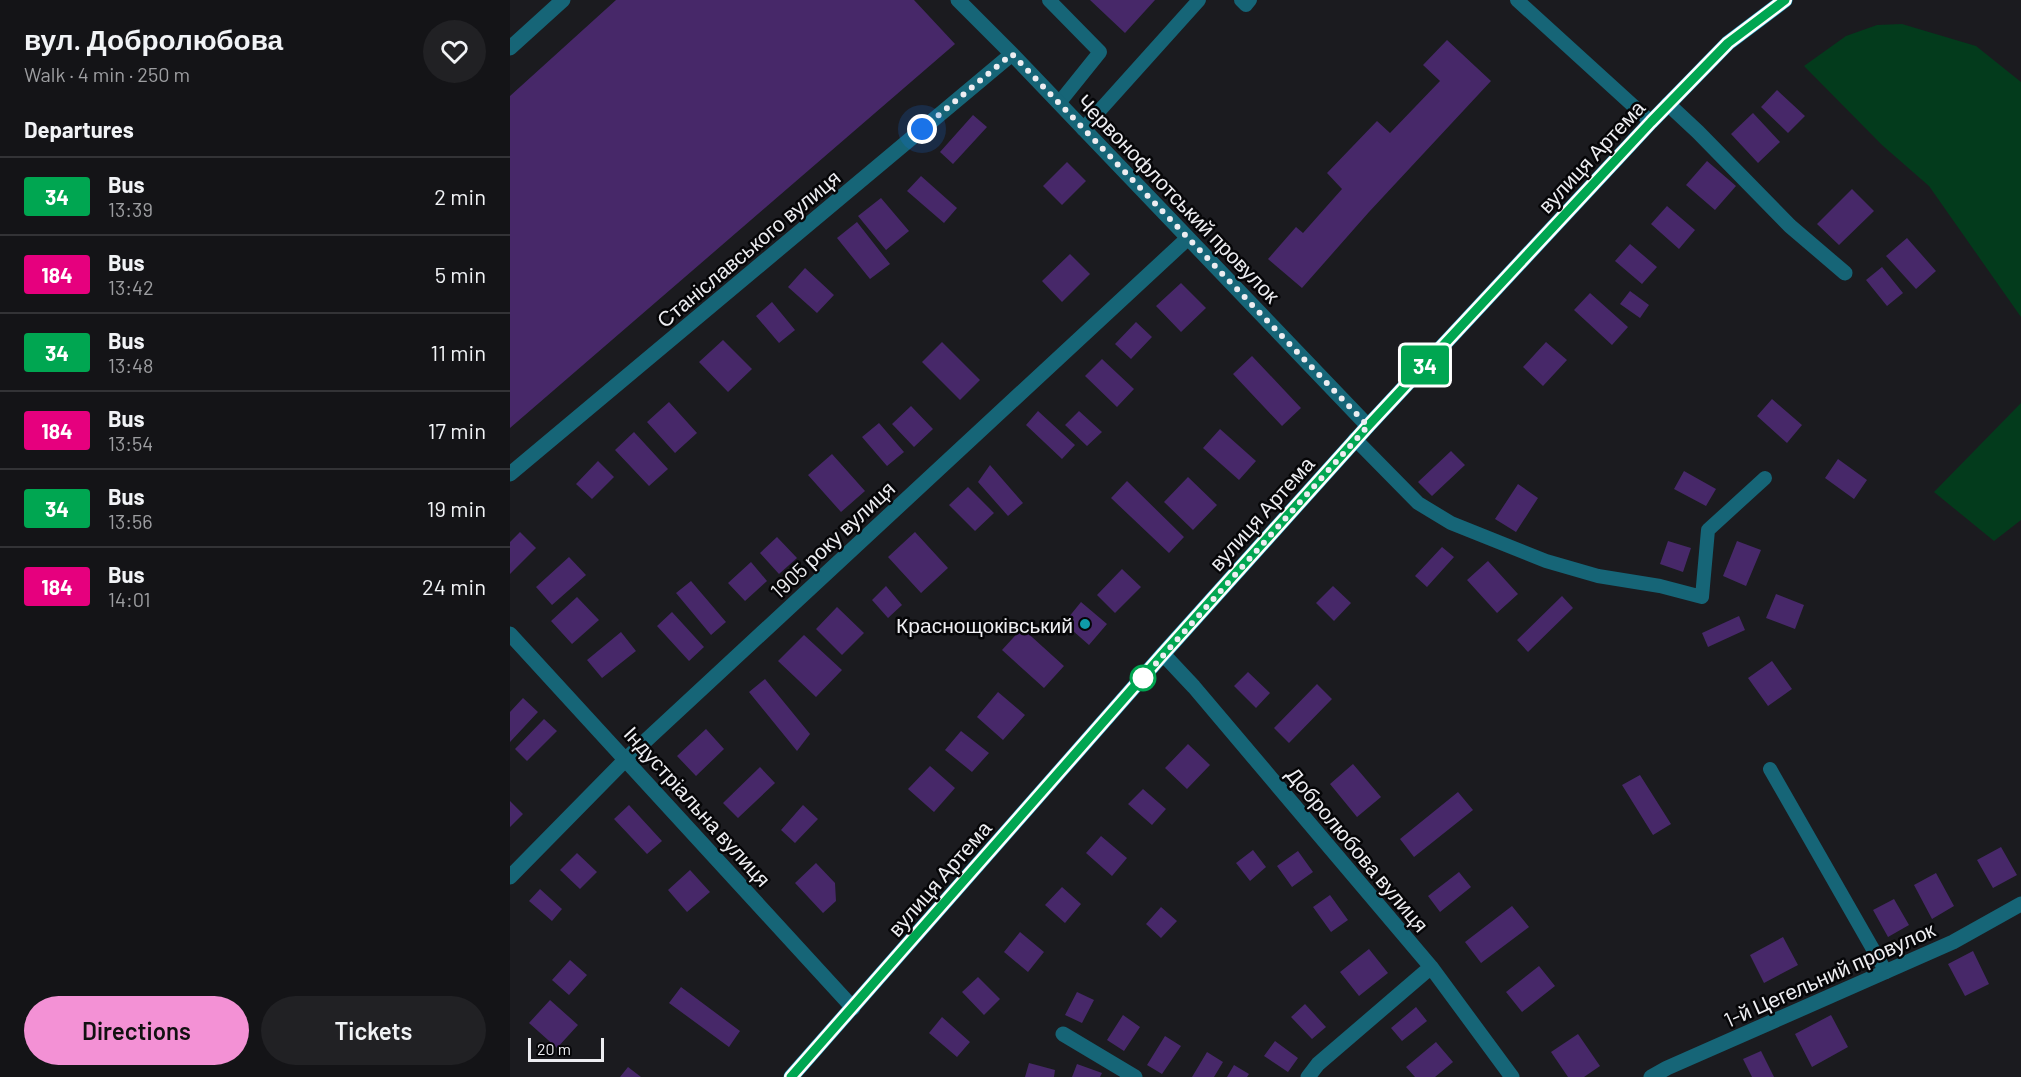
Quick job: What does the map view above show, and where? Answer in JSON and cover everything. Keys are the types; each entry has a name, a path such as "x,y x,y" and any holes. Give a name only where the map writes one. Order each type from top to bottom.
{"main road":[{"name":"вулиця Артема","path":"791,1077 1355,439 1651,122 1728,43 1785,0"}],"street":[{"path":"510,48 563,0"},
{"name":"Червонофлотський провулок","path":"958,0 1368,426"},
{"name":"Станіславського вулиця","path":"510,474 1012,54"},
{"path":"1668,105 1698,132 1790,226 1845,273"},
{"name":"1905 року вулиця","path":"510,877 626,759 1188,238"},
{"name":"Індустріальна вулиця","path":"510,634 853,1008"},
{"name":"Добролюбова вулиця","path":"1163,654 1194,687 1431,967 1512,1077"},
{"name":"1-й Цегельний провулок","path":"1651,1077 1953,942 2021,904"},
{"path":"1308,1077 1318,1064 1431,967"},
{"path":"1063,1034 1135,1077"}],"lane":[{"path":"1049,0 1100,52 1059,103"},
{"path":"1083,129 1198,0"},
{"path":"1241,0 1246,5 1250,0"},
{"path":"1517,0 1651,122"},
{"path":"1355,439 1418,503 1451,522 1546,561 1598,576 1660,586 1702,597 1708,530 1765,478"},
{"path":"1770,770 1886,972"}],"green space":[{"path":"1902,24 1976,46 2021,82 2021,317 1929,186 1882,145 1804,66 1846,36 1877,25"},
{"path":"2021,403 2021,520 1994,541 1934,492"}],"building":[{"path":"616,0 914,0 955,44 510,428 510,96"},
{"path":"1090,0 1155,0 1125,33"},
{"path":"1447,40 1491,81 1302,288 1268,259 1296,227 1303,233 1342,189 1327,173 1377,121 1390,133 1440,81 1423,65"},
{"path":"1777,90 1805,116 1788,133 1761,107"},
{"path":"1753,113 1780,142 1758,163 1731,134"},
{"path":"973,115 987,127 953,164 940,152"},
{"path":"1707,161 1736,186 1715,210 1686,185"},
{"path":"1067,162 1086,181 1062,205 1043,186"},
{"path":"921,176 957,208 944,223 907,191"},
{"path":"1852,189 1874,211 1839,245 1817,224"},
{"path":"881,198 909,231 886,250 858,216"},
{"path":"1667,206 1695,230 1679,249 1651,224"},
{"path":"857,222 890,264 870,279 837,238"},
{"path":"1907,238 1936,271 1916,289 1886,256"},
{"path":"1630,244 1657,267 1642,284 1615,261"},
{"path":"1070,254 1090,274 1062,302 1042,281"},
{"path":"1882,267 1903,293 1887,306 1866,280"},
{"path":"805,268 834,295 817,313 788,287"},
{"path":"1181,283 1206,308 1181,332 1156,306"},
{"path":"1630,291 1649,305 1640,318 1620,304"},
{"path":"1590,293 1628,327 1612,345 1574,310"},
{"path":"772,302 795,330 779,343 756,316"},
{"path":"1136,322 1152,337 1131,359 1115,344"},
{"path":"723,340 752,369 728,392 699,362"},
{"path":"942,342 980,380 960,400 922,362"},
{"path":"1546,342 1567,360 1543,386 1523,367"},
{"path":"1252,356 1301,408 1282,426 1233,374"},
{"path":"1102,359 1134,389 1117,407 1085,376"},
{"path":"1772,399 1802,425 1787,443 1757,416"},
{"path":"669,402 697,433 675,453 647,422"},
{"path":"911,406 933,429 914,447 892,424"},
{"path":"1038,411 1075,445 1062,459 1026,425"},
{"path":"1079,411 1102,432 1087,446 1065,425"},
{"path":"879,423 904,452 887,466 862,437"},
{"path":"1220,429 1256,461 1239,480 1203,448"},
{"path":"634,432 668,469 649,486 615,450"},
{"path":"1451,451 1465,465 1432,496 1418,482"},
{"path":"832,454 865,491 841,512 808,475"},
{"path":"1838,459 1867,480 1854,499 1825,478"},
{"path":"598,461 614,477 592,499 576,484"},
{"path":"990,465 1023,503 1008,516 978,482"},
{"path":"1684,471 1716,489 1706,506 1674,489"},
{"path":"1188,477 1217,505 1193,530 1164,502"},
{"path":"1127,481 1184,537 1169,553 1111,498"},
{"path":"1518,484 1538,498 1516,532 1495,519"},
{"path":"968,487 994,513 975,531 949,505"},
{"path":"520,532 536,548 510,574 510,542"},
{"path":"915,532 948,568 921,593 888,557"},
{"path":"777,537 797,558 779,574 760,553"},
{"path":"1668,541 1691,548 1683,572 1660,564"},
{"path":"1737,541 1761,550 1746,586 1723,576"},
{"path":"1442,547 1454,557 1427,587 1415,576"},
{"path":"569,557 586,575 552,605 536,587"},
{"path":"1488,561 1518,594 1497,613 1467,580"},
{"path":"751,562 767,581 745,601 728,583"},
{"path":"1122,569 1141,587 1115,613 1097,595"},
{"path":"691,581 726,622 711,635 676,593"},
{"path":"886,586 902,605 888,618 872,600"},
{"path":"1333,586 1351,603 1334,621 1316,603"},
{"path":"1776,594 1804,605 1795,629 1766,618"},
{"path":"1562,596 1573,608 1528,652 1517,640"},
{"path":"577,597 599,620 572,644 551,621"},
{"name":"Краснощоківський","path":"1081,602 1107,624 1089,645 1064,623"},
{"path":"837,607 864,633 842,655 816,629"},
{"path":"672,612 704,647 689,661 657,626"},
{"path":"1739,616 1745,630 1708,647 1702,633"},
{"path":"1022,628 1064,666 1044,688 1002,650"},
{"path":"621,632 636,651 602,678 587,660"},
{"path":"804,635 842,670 816,697 778,661"},
{"path":"1772,661 1792,689 1768,706 1748,678"},
{"path":"1248,672 1270,693 1256,708 1234,686"},
{"path":"765,679 810,734 797,751 749,692"},
{"path":"1317,684 1332,699 1289,743 1274,728"},
{"path":"998,692 1025,715 1003,740 977,717"},
{"path":"523,698 538,712 510,742 510,712"},
{"path":"544,719 557,731 527,761 515,749"},
{"path":"706,729 724,749 696,776 677,756"},
{"path":"961,731 989,753 972,772 945,750"},
{"path":"1188,744 1210,765 1187,789 1165,768"},
{"path":"1353,764 1381,797 1357,817 1330,784"},
{"path":"930,766 955,788 934,812 908,789"},
{"path":"760,767 775,783 738,818 723,803"},
{"path":"1640,775 1671,824 1653,835 1622,785"},
{"path":"1143,789 1166,809 1152,825 1128,804"},
{"path":"1458,792 1473,810 1414,857 1400,839"},
{"path":"510,801 523,814 510,827"},
{"path":"629,805 662,841 647,854 614,819"},
{"path":"803,805 818,819 795,843 781,830"},
{"path":"1101,836 1127,858 1112,876 1086,853"},
{"path":"2001,847 2017,875 1993,888 1977,860"},
{"path":"1253,850 1266,867 1250,881 1236,863"},
{"path":"1298,851 1313,872 1292,887 1277,866"},
{"path":"577,853 597,872 580,889 560,870"},
{"path":"816,863 835,883 836,901 823,913 795,883"},
{"path":"690,870 710,892 687,912 668,890"},
{"path":"1459,872 1471,887 1440,912 1428,896"},
{"path":"1936,873 1954,906 1932,919 1914,885"},
{"path":"1062,887 1081,904 1065,923 1045,905"},
{"path":"540,889 562,909 552,921 529,901"},
{"path":"1330,895 1348,920 1331,932 1313,907"},
{"path":"1894,899 1909,925 1888,937 1873,910"},
{"path":"1512,906 1529,927 1481,963 1465,942"},
{"path":"1161,907 1177,921 1161,938 1146,924"},
{"path":"1020,932 1044,952 1028,972 1004,952"},
{"path":"1783,937 1798,965 1764,983 1750,955"},
{"path":"1369,949 1388,973 1359,996 1340,972"},
{"path":"1973,951 1989,984 1965,996 1948,964"},
{"path":"570,960 587,975 569,995 552,980"},
{"path":"1539,966 1555,986 1522,1012 1506,992"},
{"path":"978,977 1000,999 984,1015 962,992"},
{"path":"681,987 740,1031 729,1047 669,1003"},
{"path":"1077,992 1094,1000 1082,1023 1065,1015"},
{"path":"550,1000 578,1025 557,1048 529,1023"},
{"path":"1305,1004 1326,1027 1312,1039 1291,1017"},
{"path":"1416,1007 1427,1021 1402,1041 1391,1028"},
{"path":"1123,1015 1140,1027 1124,1051 1107,1040"},
{"path":"1831,1015 1848,1047 1812,1067 1795,1034"},
{"path":"942,1017 970,1042 957,1057 929,1033"},
{"path":"1578,1034 1600,1066 1584,1077 1568,1077 1551,1052"},
{"path":"1165,1036 1181,1046 1162,1074 1147,1065"},
{"path":"1275,1041 1298,1058 1288,1072 1264,1056"},
{"path":"1436,1042 1453,1062 1435,1077 1415,1077 1406,1067"},
{"path":"1761,1051 1774,1077 1752,1077 1743,1059"},
{"path":"1207,1052 1223,1062 1214,1077 1192,1077"},
{"path":"1029,1063 1055,1070 1054,1077 1025,1077"},
{"path":"1077,1064 1102,1073 1100,1077 1072,1077"},
{"path":"1234,1065 1249,1074 1247,1077 1227,1077"},
{"path":"628,1067 641,1077 620,1077"}],"bus line":[{"name":"34","path":"791,1077 1163,654 1368,426 1651,122 1728,43 1785,0"}],"place":[{"name":"Краснощоківський","path":"1085,624"}],"route":[{"path":"922,129 1012,54 1368,426 1143,678"}]}
